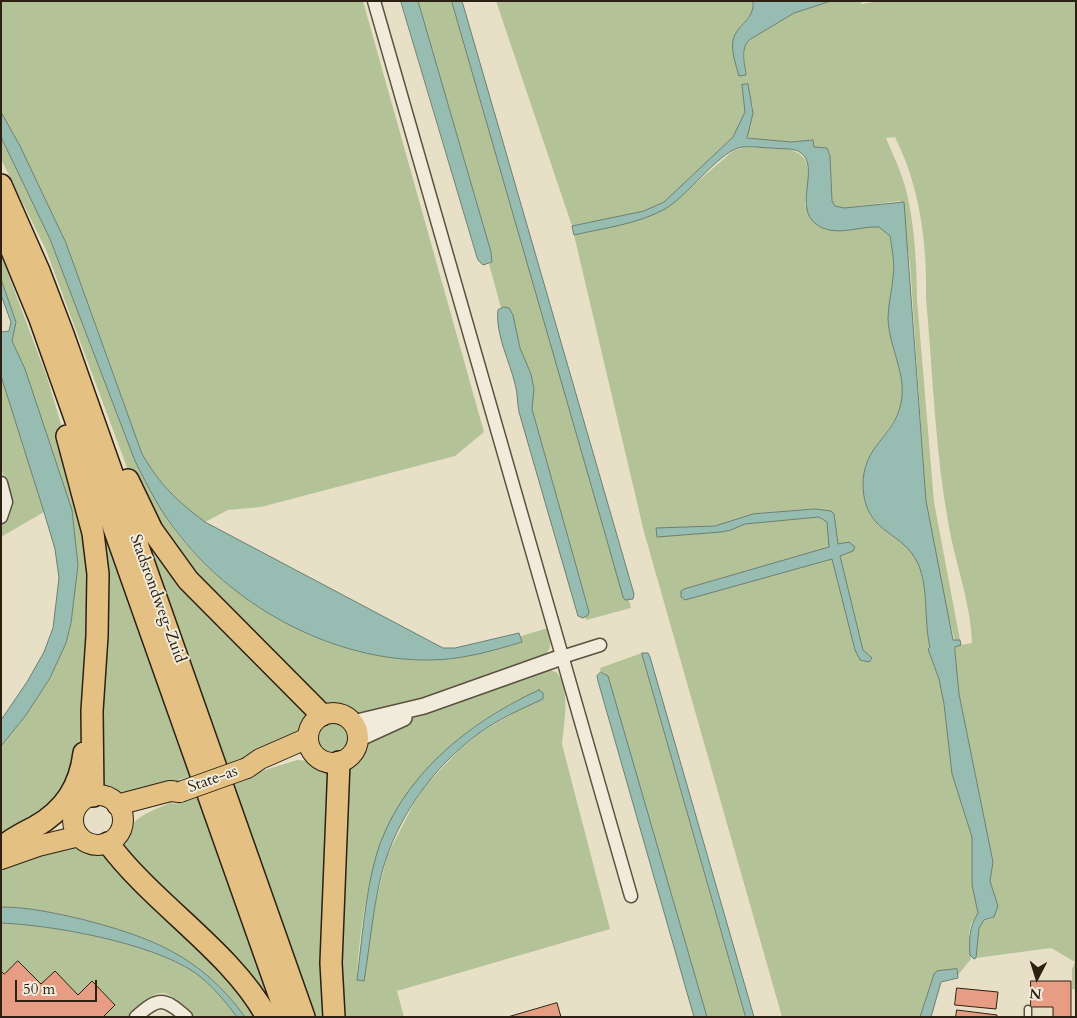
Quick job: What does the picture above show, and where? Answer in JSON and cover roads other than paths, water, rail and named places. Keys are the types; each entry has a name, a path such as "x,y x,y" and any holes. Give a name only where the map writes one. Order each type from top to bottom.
{"highway":[{"name":"Stadsrondweg-Zuid","path":"1,185 39,271 63,334 304,1017"},
{"name":"Stadsrondweg-Zuid","path":"1,224 40,319 287,1017"},
{"path":"40,319 46,365 86,502 96,552 98,610 92,710 93,796"},
{"path":"63,334 87,377 132,490 159,542 188,580 322,715"},
{"path":"3,850 48,819 67,801 78,782 92,710"},
{"path":"334,1017 331,964 338,762"},
{"path":"108,843 156,897 224,962 260,1004 267,1017"}],"main road":[{"path":"328,713 341,714 356,731 357,746 350,756 338,762 325,762 311,746 313,723 322,715 328,713"},
{"name":"State-as","path":"120,813 170,791 180,792 247,768 260,759 311,746"},
{"path":"93,796 109,798 120,813 120,831 108,843 96,845 76,828 79,805 93,796"},
{"path":"3,850 20,842 76,828"}],"street":[{"path":"374,1 631,896"},
{"path":"1,483 6,502 1,518"},
{"path":"356,731 413,714 424,706 600,645"},
{"path":"136,1017 152,1003 160,1001 172,1005 186,1017"}],"water":[{"path":"401,1 418,1 491,252 492,262 483,265 478,260"},
{"path":"452,1 462,1 634,594 633,599 625,600 623,597"},
{"path":"753,1 831,1 794,13 749,40 744,52 746,75 739,76 733,54 733,40 738,30 749,17"},
{"path":"748,84 753,113 747,138 791,142 813,140 814,147 827,148 830,156 832,201 835,206 844,208 904,202 926,501 953,640 960,640 961,645 955,647 959,694 993,862 990,881 998,906 994,917 984,920 979,928 976,958 974,959 970,955 970,938 971,928 978,913 972,885 972,837 952,774 944,704 939,679 928,649 930,647 923,579 915,558 908,549 883,529 870,513 865,502 863,487 864,473 868,461 892,425 901,403 902,382 891,340 888,318 894,267 890,236 879,227 838,231 823,228 816,224 809,216 807,207 808,165 805,157 792,149 750,147 738,148 721,158 674,203 655,214 609,228 574,235 572,226 644,211 664,202 733,137 745,112 742,85"},
{"path":"1,112 20,146 66,243 142,454 170,492 205,522 443,648 455,648 519,633 522,642 499,649 441,660 394,658 359,651 324,640 291,626 259,608 203,562 167,518 135,461 50,239 1,137"},
{"path":"1,279 16,322 12,341 25,369 72,510 78,565 71,623 66,643 50,678 26,715 1,746 1,720 27,682 44,652 53,628 59,578 55,549 1,376 1,332 9,331 11,322 1,295"},
{"path":"504,307 509,308 513,315 520,348 531,374 534,389 532,409 589,612 583,618 578,616 519,412 516,387 499,329 498,310"},
{"path":"815,509 831,511 834,514 838,544 849,542 855,547 853,551 840,556 863,650 872,658 869,662 860,660 855,650 832,559 685,600 681,597 681,591 684,589 829,547 827,522 819,517 745,524 721,532 657,537 656,528 715,526 753,514"},
{"path":"642,653 648,653 650,657 754,1017 746,1017"},
{"path":"601,672 608,676 707,1017 694,1017 598,681 597,676"},
{"path":"539,690 543,693 543,699 494,723 462,746 432,777 407,813 397,832 382,872 364,981 357,980 364,918 372,871 387,828 401,802 439,756 462,736 487,718"},
{"path":"1,907 31,909 81,919 130,933 152,942 173,952 211,978 245,1017 237,1017 223,999 194,972 153,952 101,937 47,927 1,923"},
{"path":"957,969 958,978 941,982 931,1017 920,1017 934,974 937,971"}]}
